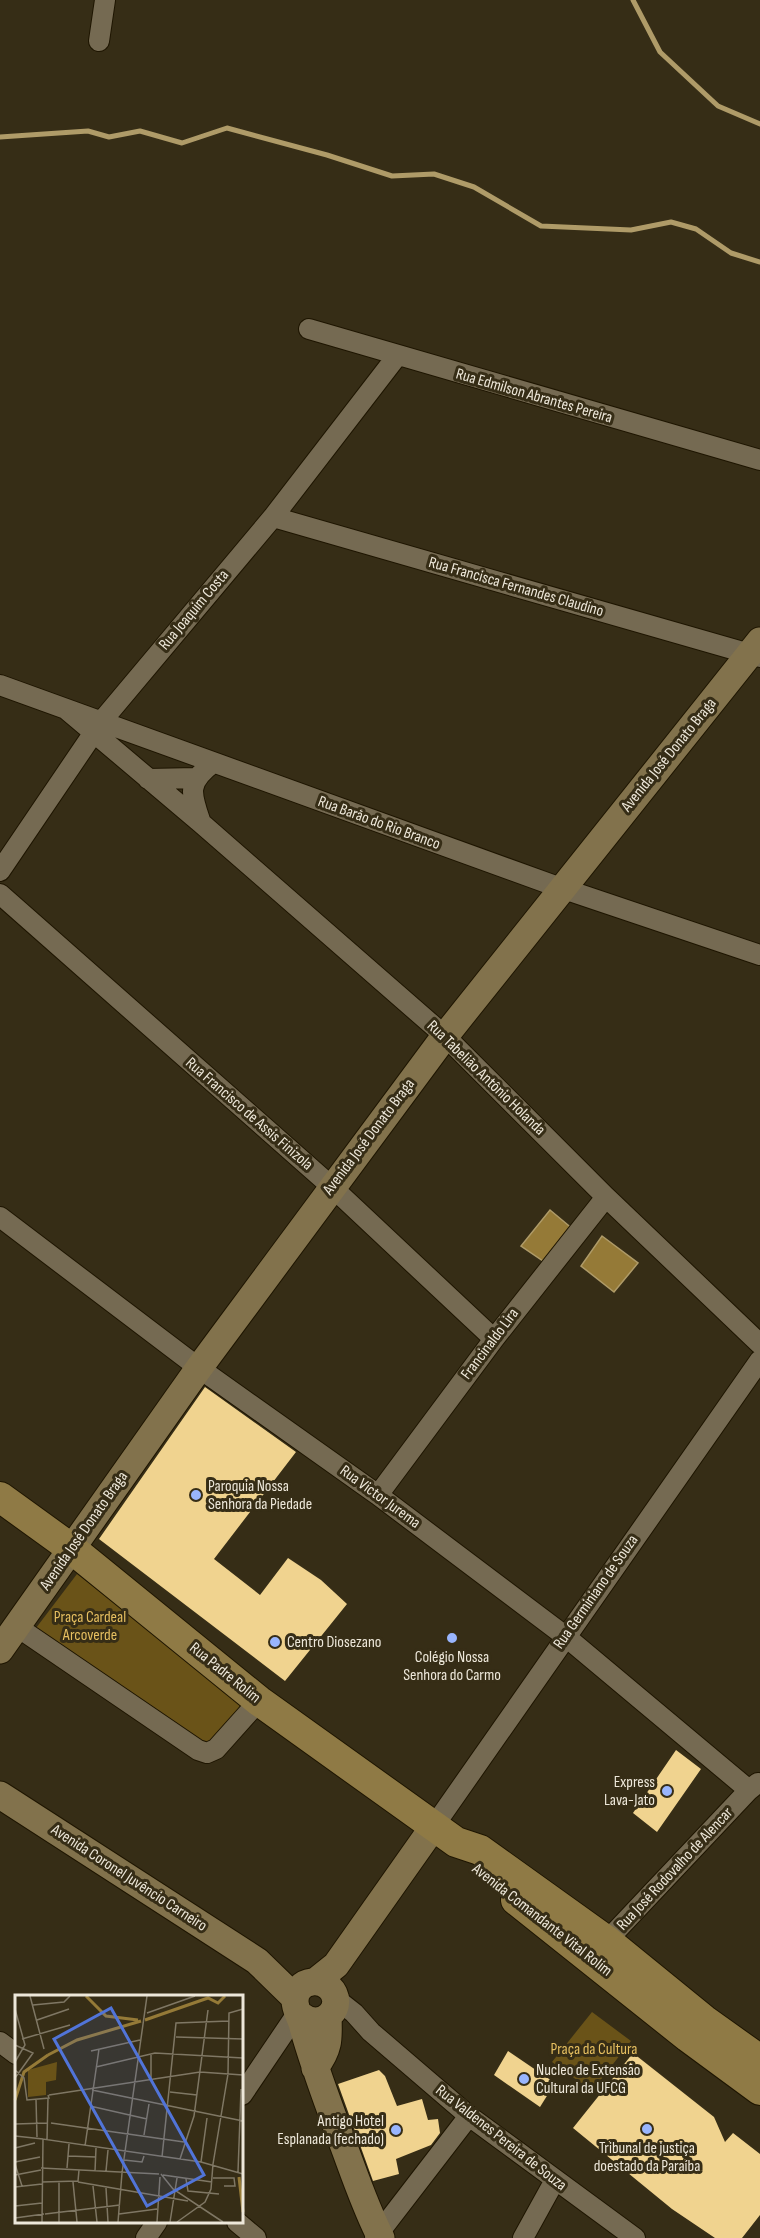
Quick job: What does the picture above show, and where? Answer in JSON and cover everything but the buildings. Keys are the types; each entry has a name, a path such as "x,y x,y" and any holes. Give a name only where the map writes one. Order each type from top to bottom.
{"main road":[{"name":"Avenida José Donato Braga","path":"0,1650 199,1368 445,1036 561,888 757,651"},
{"name":"Rua Padre Rolim","path":"0,1497 72,1549 259,1701 445,1834"},
{"name":"Avenida Coronel Juvêncio Carneiro","path":"0,1795 257,1961 291,1972 318,1997"},
{"name":"Avenida Comandante Vital Rolim","path":"445,1834 480,1850 598,1950 688,2037 760,2090"},
{"path":"378,2236 315,2068 325,2054 328,2042 318,1997 445,1834"},
{"name":"Avenida Comandante Vital Rolim","path":"598,1950 760,2060"}],"street":[{"path":"99,41 105,0"},
{"name":"Rua Edmilson Abrantes Pereira","path":"309,329 760,460"},
{"name":"Rua Joaquim Costa","path":"0,871 97,727 273,517 397,356"},
{"name":"Rua Francisca Fernandes Claudino","path":"273,517 757,651"},
{"name":"Rua Barāo do Rio Branco","path":"0,685 66,709 97,727 213,763 561,888 760,955"},
{"name":"Rua Tabelião Antônio Holanda","path":"97,727 148,779 445,1036 606,1197 760,1344"},
{"path":"201,823 194,802 193,786 196,778 213,763"},
{"path":"148,779 196,778"},
{"name":"Rua Francisco de Assis Finizola","path":"0,894 332,1187 494,1339"},
{"name":"Francinaldo Lira","path":"378,1495 494,1339 606,1197"},
{"name":"Rua Victor Jurema","path":"0,1217 199,1368 378,1495 565,1636 755,1786"},
{"name":"Rua Germiniano de Souza","path":"445,1834 565,1636 760,1360"},
{"path":"16,1626 198,1750 207,1753 216,1749 259,1701"},
{"name":"Rua José Rodovalho de Alencar","path":"598,1950 755,1786"},
{"path":"243,2094 318,1997"},
{"name":"Rua Valdenes Pereira de Souza","path":"318,1997 370,2032 469,2116 635,2238"},
{"path":"0,2042 15,2053"},
{"path":"378,2236 469,2116"},
{"path":"523,2238 555,2180"},
{"path":"146,2238 156,2223"},
{"path":"238,2223 256,2238"}],"green space":[{"name":"Praça Cardeal Arcoverde","path":"77,1574 242,1703 208,1751 36,1628"},
{"name":"Praça da Cultura","path":"592,2012 631,2041 592,2091 552,2062"}],"shaded area":[{"path":"550,1210 574,1230 546,1263 521,1246"},
{"path":"602,1236 638,1263 614,1292 581,1266"}],"waterway":[{"path":"633,0 660,52 718,106 760,124"},
{"path":"0,137 88,131 109,137 140,131 182,143 227,128 327,155 392,176 434,174 474,187 541,226 631,230 671,222 696,229 731,253 760,262"}],"place":[{"name":"Paroquia Nossa Senhora da Piedade","path":"196,1495"},
{"name":"Colégio Nossa Senhora do Carmo","path":"452,1638"},
{"name":"Centro Diosezano","path":"275,1642"},
{"name":"Express Lava-Jato","path":"667,1791"},
{"name":"Nucleo de Extensão Cultural da UFCG","path":"524,2079"},
{"name":"Tribunal de justiça doestado da Paraíba","path":"647,2129"},
{"name":"Antigo Hotel Esplanada (fechado)","path":"396,2130"}]}
